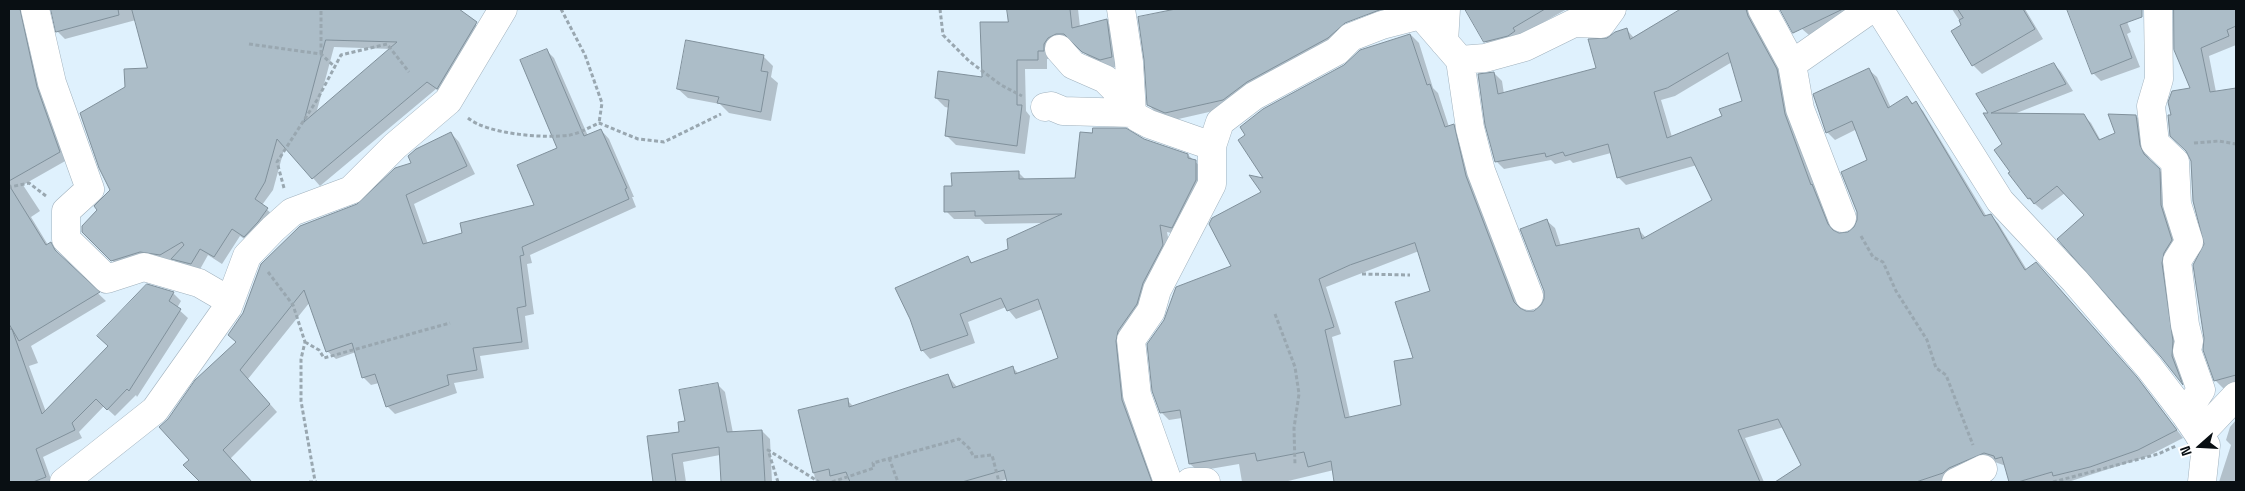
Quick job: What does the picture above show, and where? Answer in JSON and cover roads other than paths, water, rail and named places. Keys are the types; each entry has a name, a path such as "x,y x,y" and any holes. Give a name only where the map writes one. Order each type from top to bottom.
{"street":[{"path":"35,9 52,83 90,189 66,212 66,238 107,279 144,267 199,282 230,301"},
{"path":"64,482 155,410 228,307 246,256 253,249 292,212 351,190 396,146 448,101 503,9"},
{"path":"1120,9 1129,62 1132,113"},
{"path":"1446,9 1452,51 1481,171 1529,296"},
{"path":"1168,482 1138,395 1131,340 1151,311 1157,290 1212,184 1212,146 1220,122 1254,96 1337,51 1351,37 1382,25 1421,15 1452,51 1486,58 1525,46 1603,9"},
{"path":"1574,23 1601,24 1612,9"},
{"path":"1762,9 1792,64 1800,109 1842,218"},
{"path":"1792,64 1871,9"},
{"path":"1879,9 2000,201 2081,288 2149,367 2206,445 2202,482"},
{"path":"2158,9 2159,79 2151,106 2155,143 2175,162 2177,204 2189,242 2177,261 2185,325 2189,341 2187,351 2201,390 2192,425"},
{"path":"1058,49 1073,65 1105,79 1118,92 1132,113 1149,124 1212,146"},
{"path":"1045,107 1051,106 1063,111 1132,113"},
{"path":"2192,425 2236,396"},
{"path":"1956,482 1983,469"},
{"path":"1190,482 1206,482"}]}
